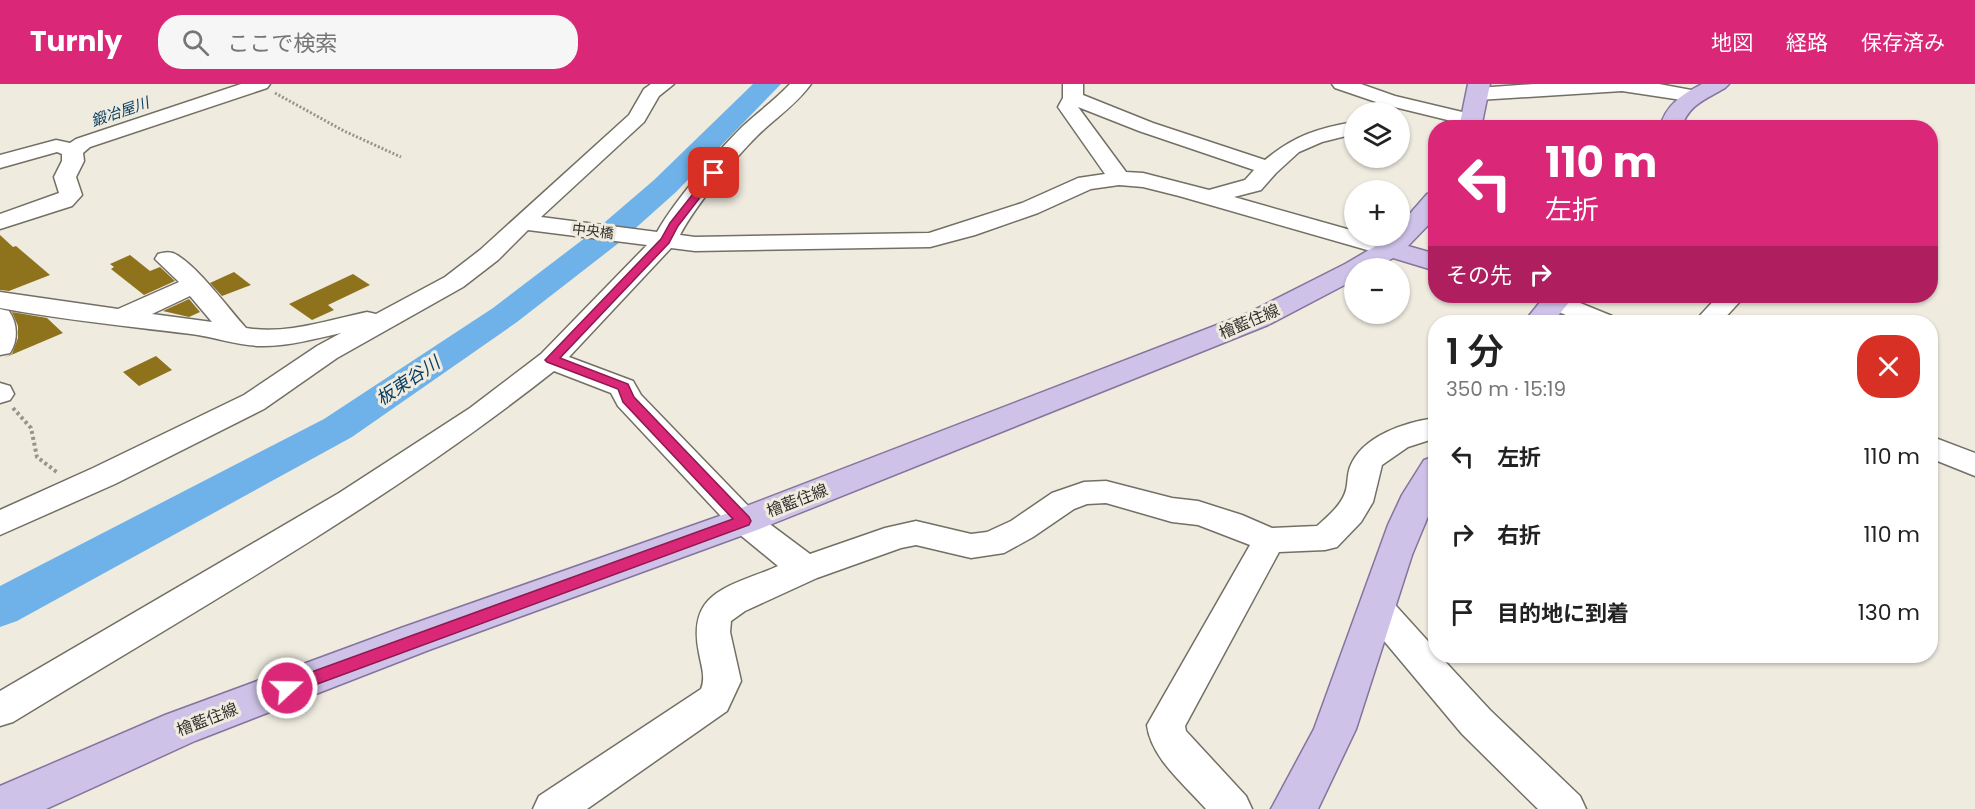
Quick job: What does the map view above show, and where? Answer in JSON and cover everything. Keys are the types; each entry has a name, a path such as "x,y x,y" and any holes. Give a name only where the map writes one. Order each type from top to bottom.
{"main road":[{"path":"1672,120 1681,108 1695,96 1718,84"},
{"path":"1475,120 1479,89"},
{"name":"檜藍住線","path":"1374,258 1390,249 1428,209"},
{"path":"1390,249 1428,261"},
{"name":"檜藍住線","path":"0,808 180,728 415,639 744,521 1258,319 1344,275"},
{"path":"1293,809 1306,790 1345,705 1400,539 1422,487 1428,479"}],"street":[{"path":"0,162 56,146 73,150 105,133 260,84"},
{"path":"0,523 76,489 254,402 327,352 454,282 527,223 637,118 651,93 664,84"},
{"path":"0,710 350,501 480,415 551,360 673,225 750,131 781,106 801,84"},
{"path":"1341,84 1387,102"},
{"path":"1479,89 1515,93 1554,86 1622,85 1695,96"},
{"path":"1119,178 1068,107 1073,91 1146,127 1268,168"},
{"path":"1410,110 1456,120"},
{"path":"1209,197 1253,184 1292,148 1315,137 1344,130"},
{"path":"0,222 64,201 71,195 65,177 73,164 73,150"},
{"name":"中央橋","path":"527,223 696,244 930,240 968,230 1030,208 1086,183 1119,178 1153,182 1390,249"},
{"path":"167,260 188,277 239,336"},
{"path":"118,319 194,285"},
{"path":"0,300 118,319 196,327 258,338 290,336 374,319 382,322"},
{"path":"1714,315 1725,303"},
{"path":"1548,304 1582,315"},
{"path":"0,317 3,339 0,346"},
{"path":"551,360 623,387 628,399 744,521 805,569"},
{"path":"553,809 714,700 723,681 712,632 715,614 733,601 805,569 897,537 916,533 971,546 992,544 1022,529 1063,501 1084,492 1106,492 1172,510 1198,513 1231,523 1269,540 1324,538 1346,518 1360,495 1367,464 1379,450 1422,429 1428,429"},
{"path":"1938,449 1975,465"},
{"path":"1232,809 1168,738 1166,725 1269,540"},
{"path":"1376,607 1476,722 1566,809"}],"path":[{"path":"260,84 344,131 401,157"},
{"path":"0,393 31,428 37,457 76,489"}],"building":[{"path":"0,235 50,275 9,291 0,290"},
{"path":"130,255 150,271 160,267 175,281 144,295 111,269 114,267 110,264"},
{"path":"234,272 251,285 222,296 210,283"},
{"path":"353,274 370,285 328,305 334,310 312,320 289,304"},
{"path":"189,299 200,312 189,317 163,311"},
{"path":"12,312 47,318 63,333 4,358 12,354 18,338 18,326"},
{"path":"156,356 172,370 139,386 123,372"}],"waterway":[{"name":"板東谷川","path":"0,608 338,428 505,315 609,235 665,186 768,84"}],"route":[{"path":"287,688 415,639 744,521 628,399 623,387 551,360 665,240 673,225 714,173"}],"water label":[{"name":"鍛冶屋川","path":"120,112"}]}
